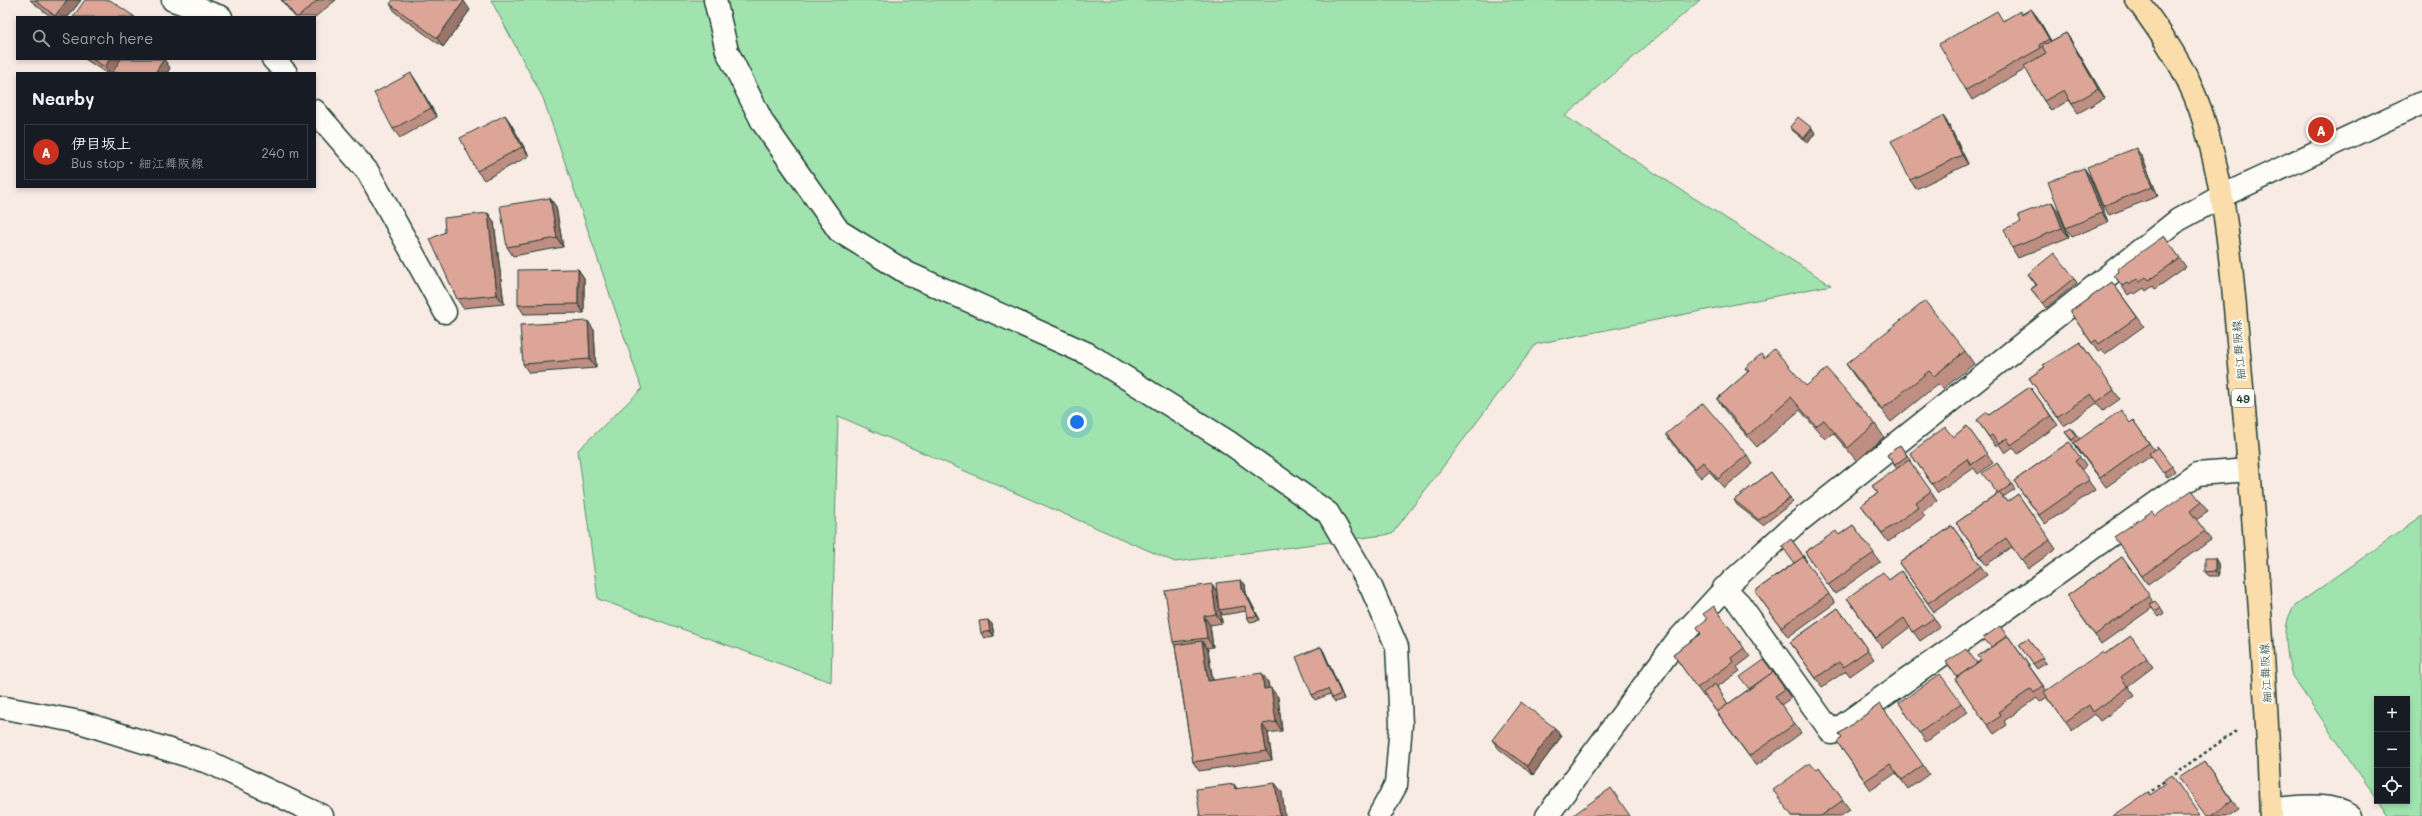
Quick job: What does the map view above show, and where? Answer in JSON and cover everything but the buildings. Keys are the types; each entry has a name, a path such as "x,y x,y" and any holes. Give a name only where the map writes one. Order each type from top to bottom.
{"main road":[{"name":"細江舞阪線","path":"2137,0 2160,31 2182,68 2200,108 2222,196 2228,236 2263,623 2271,812"}],"street":[{"path":"173,0 218,16"},
{"path":"715,0 727,51 763,123 839,231 907,273 1088,354 1227,441 1328,513 1371,587 1397,647 1401,724 1396,785 1379,816"},
{"path":"274,60 285,72"},
{"path":"1547,816 1676,642 1724,588 1793,526 2178,220 2222,196 2422,103"},
{"path":"316,112 368,172 445,312"},
{"path":"1724,588 1739,603 1832,733 2197,474 2249,470"},
{"path":"0,707 80,722 211,763 322,816"},
{"path":"2271,812 2318,807 2332,809 2350,816"}],"path":[{"path":"2140,798 2234,732 2268,731"}],"green space":[{"path":"491,0 1700,0 1565,116 1831,285 1536,344 1392,534 1175,562 838,416 831,682 598,599 578,450 642,389 543,98"},
{"path":"2422,516 2422,816 2389,816 2381,804 2410,804 2410,696 2374,696 2374,795 2292,676 2288,659 2286,630 2290,613 2295,606"}],"place":[{"name":"伊目坂上","path":"2321,130"}]}
